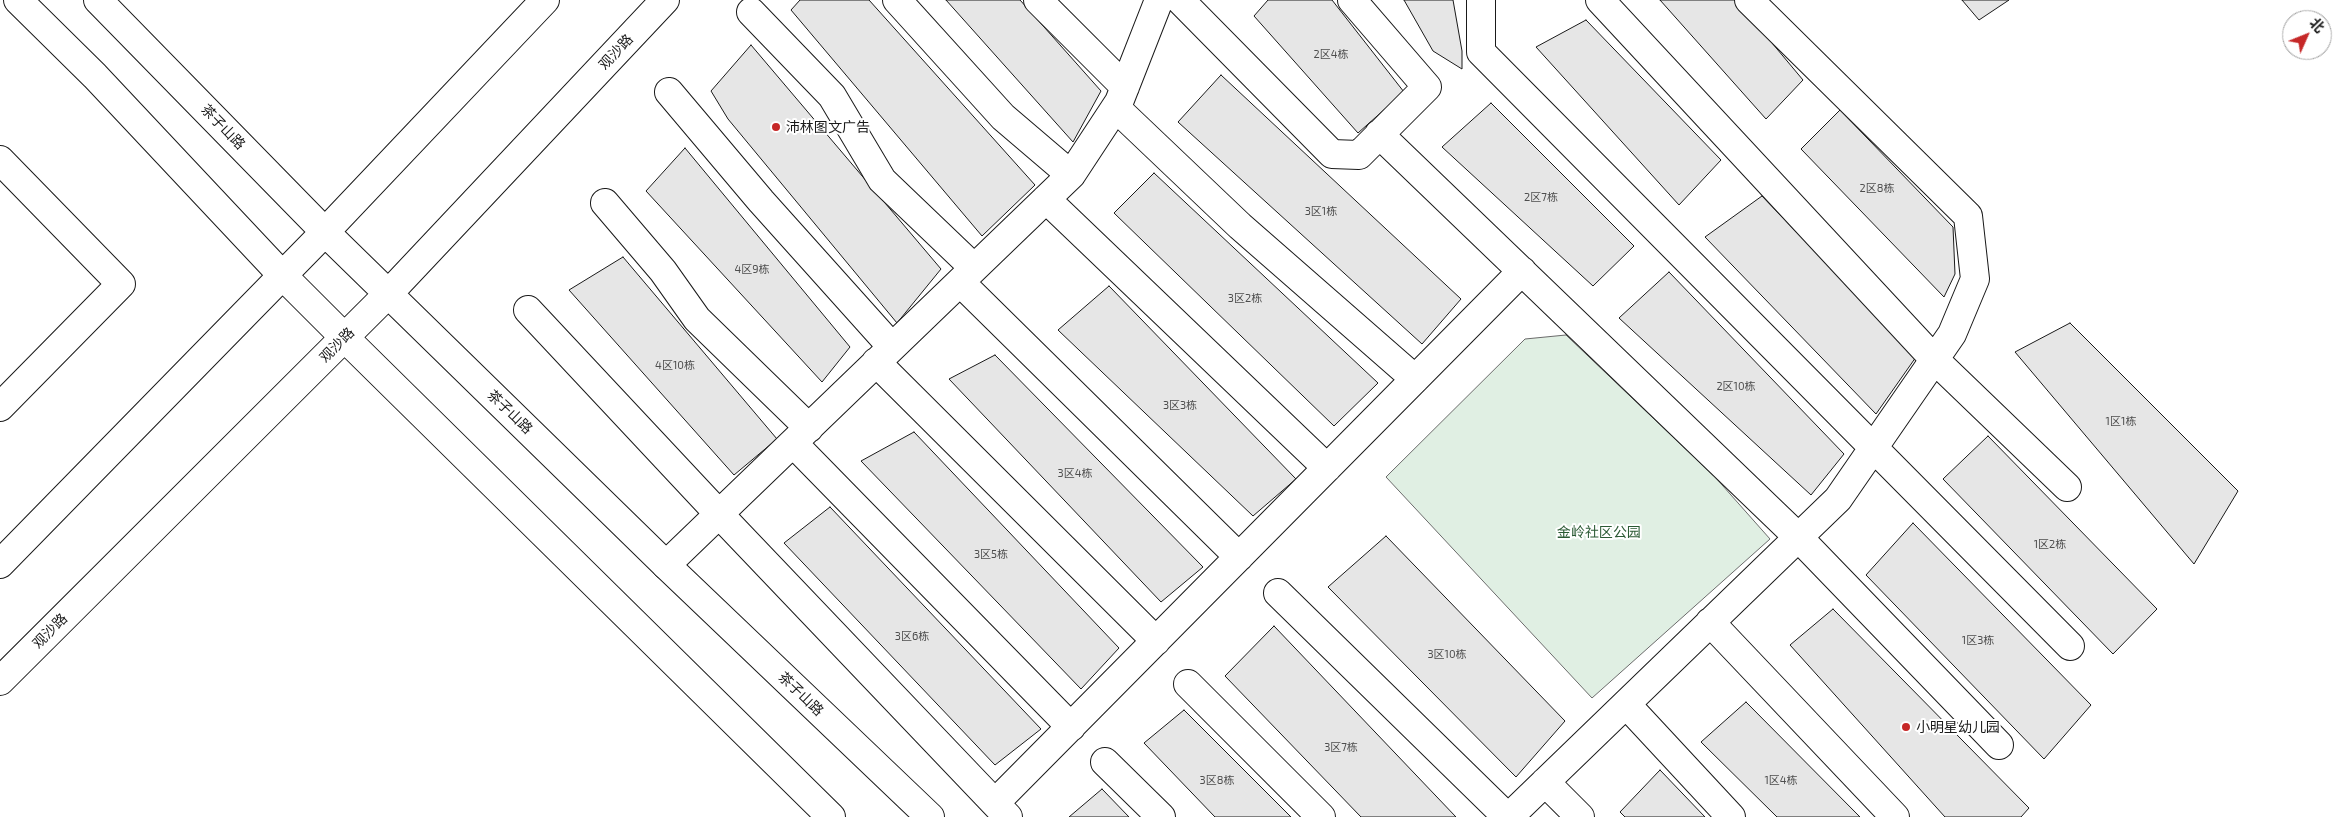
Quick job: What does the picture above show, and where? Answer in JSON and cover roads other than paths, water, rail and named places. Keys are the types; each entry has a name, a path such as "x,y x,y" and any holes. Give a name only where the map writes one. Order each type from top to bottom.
{"street":[{"path":"18,0 95,76 282,275 831,817"},
{"name":"茶子山路","path":"98,0 325,232 666,565 930,817"},
{"path":"0,564 325,232 545,0"},
{"name":"观沙路","path":"0,681 388,293 665,0"},
{"path":"897,0 1003,117 1071,175"},
{"path":"1038,0 1121,98 1240,226 1415,379"},
{"path":"666,565 1071,175 1121,98 1159,0"},
{"path":"1180,0 1332,154 1359,155 1427,88 1352,0"},
{"path":"1481,0 1481,52 2070,646"},
{"path":"1600,0 1934,359 2067,487"},
{"path":"1278,593 1508,817 1838,498 1952,334 1975,279 1968,216 1749,0"},
{"path":"751,12 832,96 882,180 967,275 1239,557"},
{"path":"669,92 761,201 884,354 1156,641"},
{"path":"1379,134 1798,537 1999,745"},
{"path":"0,160 121,284 0,407"},
{"path":"1046,199 1326,468"},
{"path":"605,203 663,271 697,319 801,435 1071,727"},
{"path":"528,310 719,514 1002,810 1071,727 1522,271"},
{"path":"1710,622 1895,817"},
{"path":"1188,684 1321,817"},
{"path":"1626,704 1731,817"},
{"path":"1105,762 1161,817"},
{"path":"1545,782 1580,817"}],"place":[{"name":"沛林图文广告","path":"776,127"},
{"name":"小明星幼儿园","path":"1906,727"}],"park label":[{"name":"金岭社区公园","path":"1599,532"}]}
